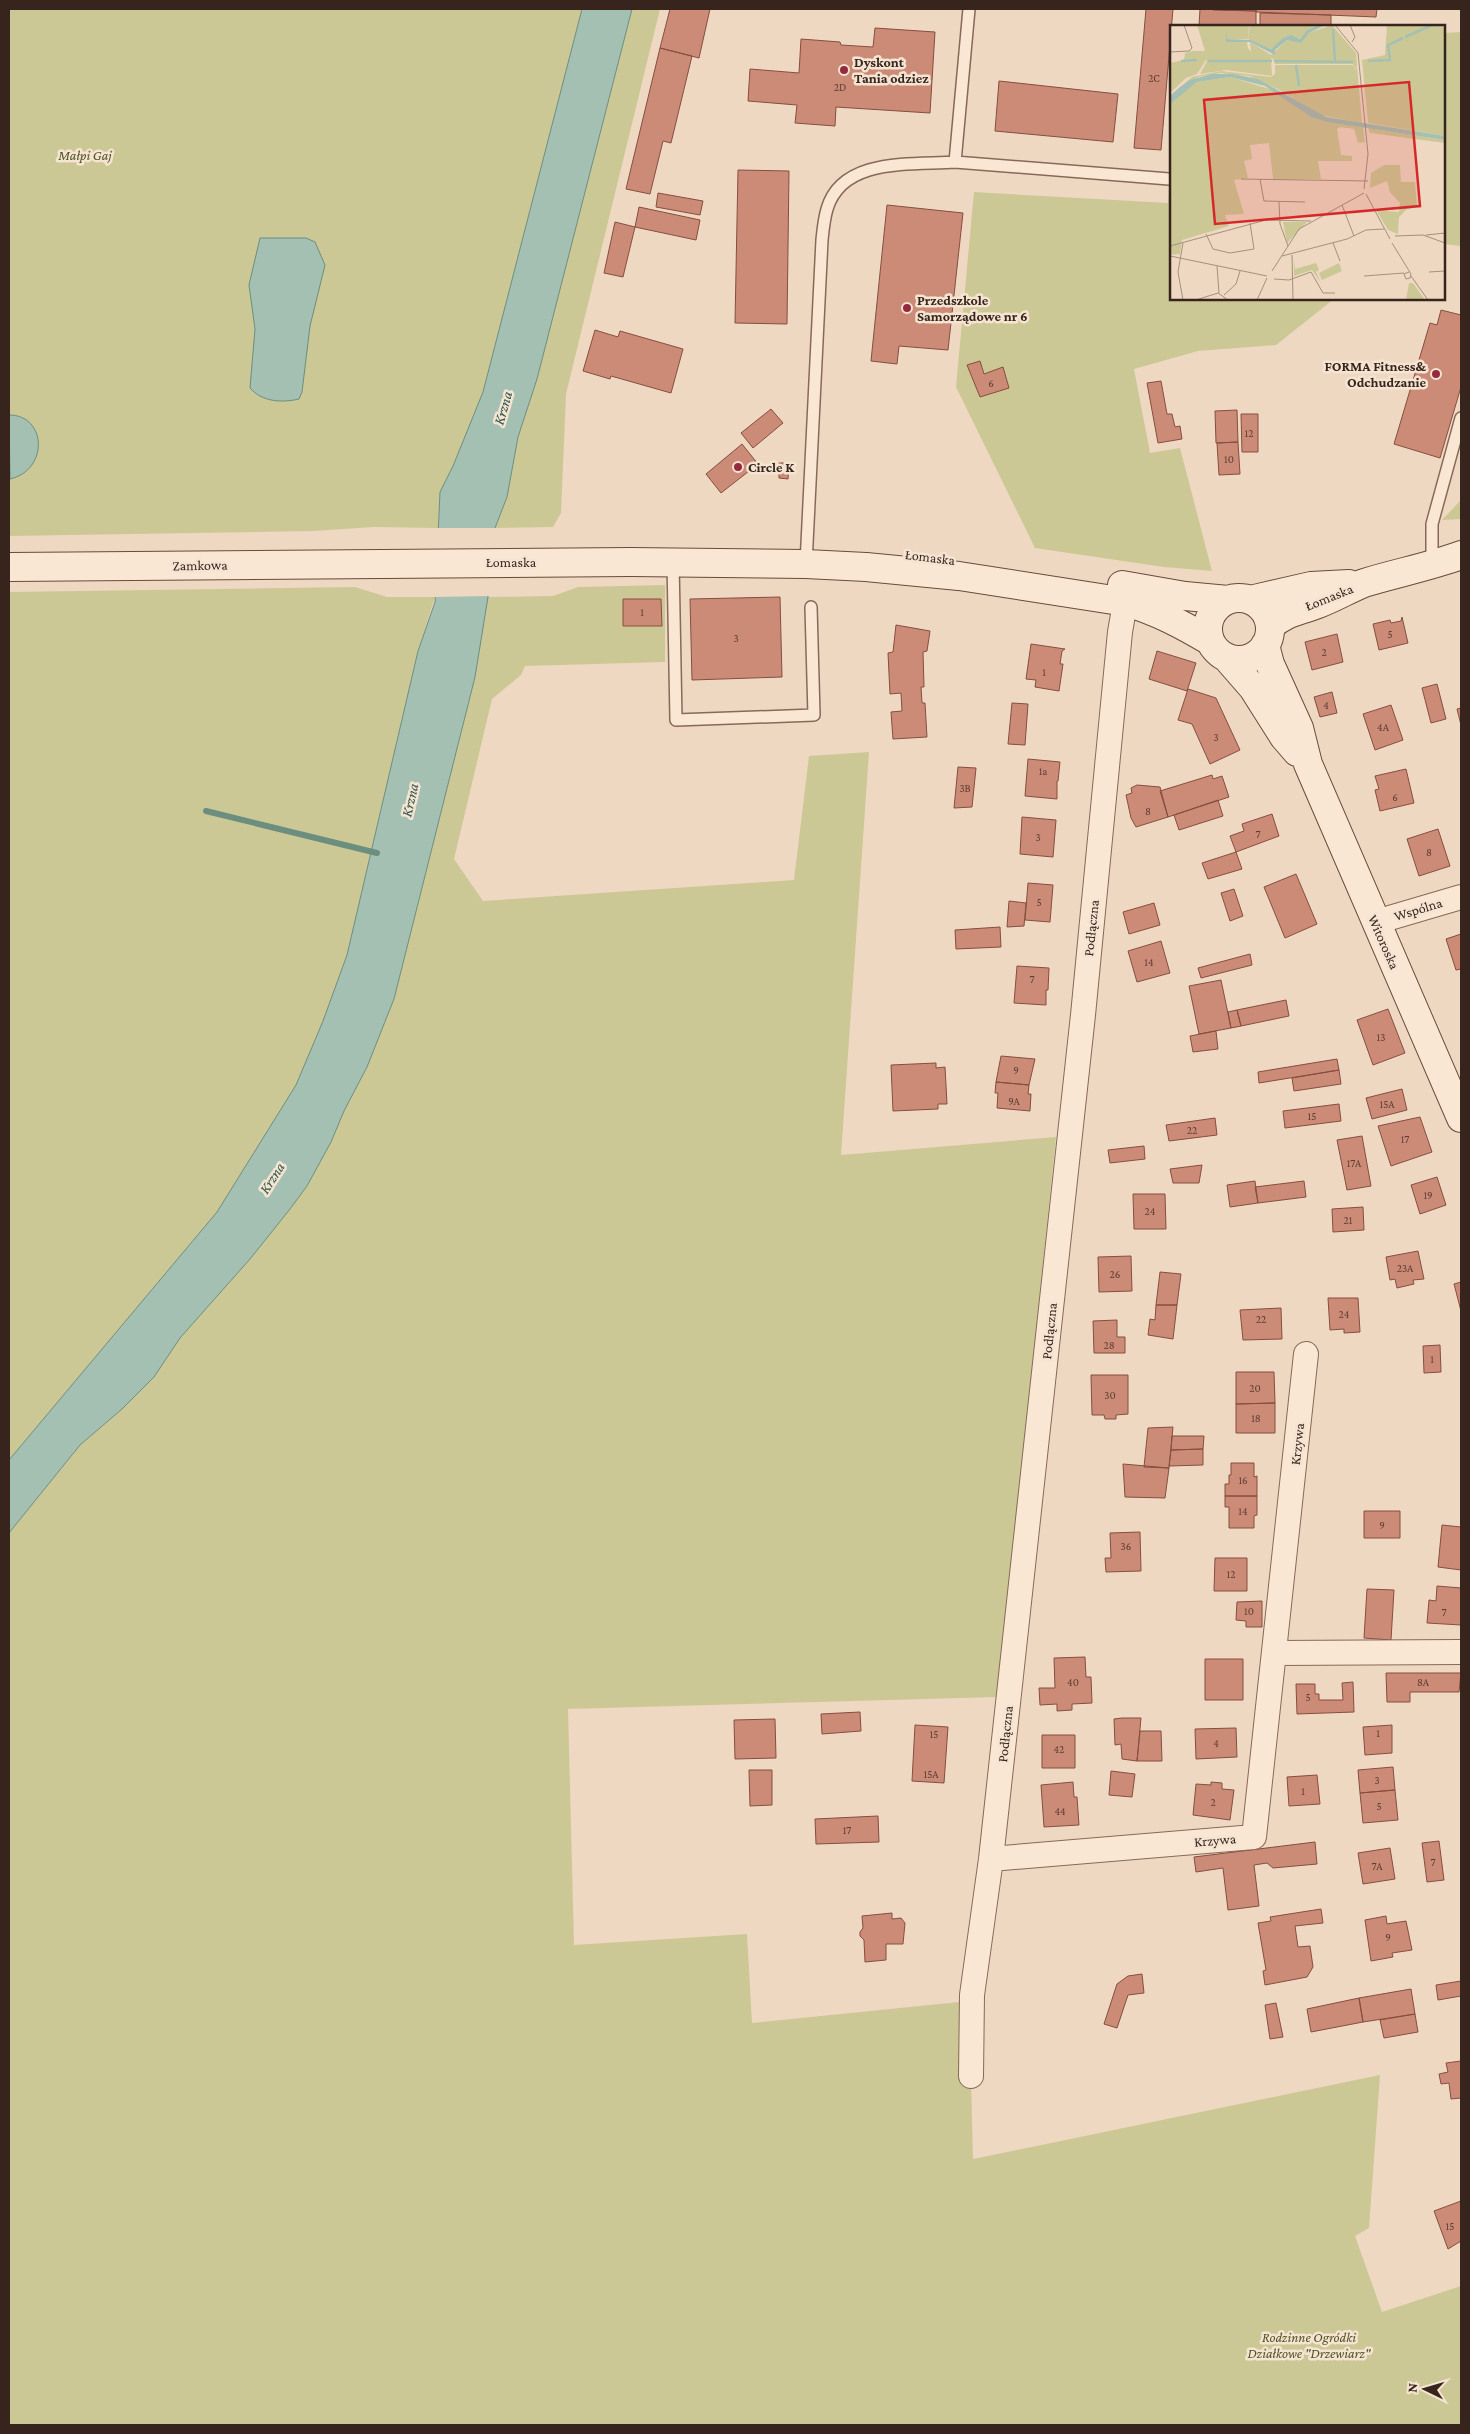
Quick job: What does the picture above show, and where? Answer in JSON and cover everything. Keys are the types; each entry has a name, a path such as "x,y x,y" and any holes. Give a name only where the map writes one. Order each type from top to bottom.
{"main road":[{"name":"Łomaska","path":"631,562 729,548 806,556 866,567 1127,594 1239,600 1311,586 1363,584"},
{"name":"Łomaska","path":"1268,636 1280,617 1296,610 1316,605 1363,584 1432,566 1461,555"},
{"name":"Łomaska","path":"391,563 673,562 806,556"},
{"name":"Zamkowa","path":"9,566 391,563"},
{"name":"Witoroska","path":"1127,594 1239,660 1251,657 1268,636"},
{"name":"Witoroska","path":"1239,600 1266,613 1270,664 1299,728 1308,764 1461,1118"},
{"path":"1218,649 1208,625 1210,616 1215,609 1239,600"},
{"name":"Witoroska","path":"1218,649 1253,688 1284,737 1308,764"}],"street":[{"name":"Podłączna","path":"971,2076 972,1995 991,1859 1083,1015 1120,632 1127,594"},
{"name":"Wspólna","path":"1376,922 1461,896"},
{"name":"Krzywa","path":"991,1859 1254,1836 1306,1354"},
{"path":"1275,1653 1461,1652"}],"lane":[{"path":"955,162 969,9"},
{"path":"806,556 822,240 827,209 835,192 847,180 867,169 955,162 1169,179"},
{"path":"1432,566 1432,524 1461,418"},
{"path":"673,562 676,720 814,715 811,607"}],"green space":[{"name":"Małpi Gaj","path":"9,9 582,9 483,392 453,466 440,492 438,528 374,527 313,531 9,536"},
{"path":"632,9 660,9 566,394 561,513 553,527 495,528 507,497 518,437 537,379"},
{"path":"1461,32 1461,246 1445,244 1445,33"},
{"path":"1170,171 1170,300 1333,300 1276,345 1198,351 1134,369 1150,453 1180,448 1212,571 1164,567 1035,548 956,387 974,192 1168,203"},
{"path":"1461,500 1461,519 1442,520"},
{"name":"Rodzinne Ogródki Działkowe \"Drzewiarz\"","path":"665,585 665,662 525,666 521,675 492,699 454,859 483,901 794,880 809,756 869,752 841,1155 1056,1137 998,1697 568,1709 574,1945 747,1934 752,2023 969,2001 973,2159 1380,2075 1369,2228 1355,2236 1382,2312 1461,2286 1461,2425 9,2425 9,1533 80,1445 122,1409 154,1377 180,1338 250,1259 290,1209 307,1186 331,1142 344,1111 367,1067 394,999 475,677 488,597 553,596 578,587"},
{"path":"355,587 387,597 435,597 418,651 347,955 323,1021 296,1085 217,1212 9,1460 9,592"}],"water":[{"name":"Krzna","path":"582,9 632,9 537,379 518,437 507,497 495,528 488,597 475,677 394,999 367,1067 344,1111 331,1142 307,1186 250,1259 180,1338 154,1377 122,1409 80,1445 9,1533 9,1460 217,1212 296,1085 323,1021 347,955 418,651 435,602 440,492 453,466 483,392"},
{"path":"260,238 306,238 315,242 325,265 310,326 302,392 299,399 279,401 266,399 250,388 255,329 249,285"},
{"path":"9,415 22,417 31,424 36,433 38,444 37,455 32,465 23,474 10,479"}],"pier":[{"path":"435,528 498,528 490,596 433,597"}],"building":[{"path":"670,9 710,9 699,58 660,48"},
{"path":"1146,9 1173,9 1172,25 1170,25 1161,150 1134,148"},
{"path":"1200,9 1256,11 1256,25 1199,25"},
{"path":"1256,9 1256,11 1213,10"},
{"path":"1256,9 1377,9 1376,17 1256,12"},
{"path":"1260,13 1331,15 1331,25 1260,25"},
{"path":"875,28 935,32 930,113 836,107 835,126 795,123 797,105 748,101 750,69 799,73 801,39 840,42 841,45 873,47"},
{"path":"660,48 692,56 671,143 663,141 650,194 626,189"},
{"path":"999,81 1118,94 1113,142 995,131"},
{"path":"738,170 789,171 787,324 735,323"},
{"path":"658,193 703,201 700,215 656,207"},
{"path":"887,205 963,213 948,350 899,346 897,364 871,361"},
{"path":"639,207 700,220 696,240 635,227"},
{"path":"615,222 635,227 623,277 604,273"},
{"path":"1441,310 1461,315 1461,387 1440,458 1394,444 1430,323 1437,325"},
{"path":"595,330 618,337 620,331 683,349 671,393 611,376 610,379 583,371"},
{"path":"980,361 984,374 1003,367 1009,388 980,397 967,365"},
{"path":"1161,381 1167,414 1172,414 1175,427 1180,426 1182,439 1158,443 1147,383"},
{"path":"771,409 783,423 753,448 741,433"},
{"path":"1237,410 1238,442 1216,443 1215,411"},
{"path":"1241,414 1258,414 1258,452 1242,452"},
{"path":"1238,442 1240,474 1219,475 1217,443"},
{"path":"742,444 758,464 721,493 706,474"},
{"path":"779,463 789,463 788,479 779,478"},
{"path":"780,597 782,677 692,680 690,599"},
{"path":"623,599 661,599 662,626 623,626"},
{"path":"1402,617 1408,643 1379,650 1373,624 1390,620 1391,623 1401,621"},
{"path":"896,625 930,631 927,651 923,652 924,687 921,687 922,703 925,703 927,737 893,739 891,712 902,711 901,693 890,694 888,653 893,652"},
{"path":"1337,634 1343,662 1312,670 1305,642"},
{"path":"1031,644 1065,649 1062,651 1060,664 1063,664 1059,691 1035,687 1036,680 1026,679"},
{"path":"1157,651 1196,663 1187,691 1149,679"},
{"path":"1437,684 1446,719 1431,723 1422,688"},
{"path":"1188,689 1216,698 1240,750 1210,764 1192,724 1178,720"},
{"path":"1332,692 1337,713 1320,717 1314,697"},
{"path":"1012,703 1028,704 1025,745 1008,744"},
{"path":"1391,705 1403,740 1375,750 1363,714"},
{"path":"1461,708 1461,725 1457,709"},
{"path":"1028,759 1060,762 1057,799 1025,796"},
{"path":"958,767 976,768 972,807 954,808"},
{"path":"1406,769 1414,803 1380,811 1375,790 1379,789 1375,776"},
{"path":"1212,775 1213,779 1222,776 1229,797 1168,817 1160,791"},
{"path":"1137,785 1160,787 1168,817 1136,827 1131,818 1126,795 1132,793 1131,788"},
{"path":"1218,800 1223,816 1179,830 1174,815"},
{"path":"1272,814 1279,836 1236,852 1230,836 1244,831 1242,824"},
{"path":"1022,817 1056,820 1053,857 1020,854"},
{"path":"1438,829 1450,866 1419,876 1407,839"},
{"path":"1236,852 1242,869 1208,879 1202,863"},
{"path":"1296,874 1317,924 1285,938 1264,887"},
{"path":"1028,883 1053,885 1050,922 1025,920"},
{"path":"1234,889 1243,916 1230,921 1221,893"},
{"path":"1009,901 1026,903 1024,926 1007,927"},
{"path":"1154,903 1160,925 1129,934 1123,912"},
{"path":"1000,927 1001,947 956,949 955,930"},
{"path":"1461,934 1461,969 1456,970 1446,939"},
{"path":"1161,941 1170,973 1137,982 1128,951"},
{"path":"1250,954 1252,965 1201,978 1198,968"},
{"path":"1017,966 1049,968 1046,1005 1014,1003"},
{"path":"1221,980 1231,1028 1199,1034 1189,986"},
{"path":"1286,1000 1289,1016 1241,1026 1237,1010"},
{"path":"1388,1009 1405,1053 1373,1065 1357,1020"},
{"path":"1237,1010 1241,1026 1231,1028 1228,1012"},
{"path":"1216,1031 1218,1049 1193,1052 1190,1036"},
{"path":"1001,1056 1035,1059 1029,1085 996,1082"},
{"path":"1337,1059 1339,1070 1259,1083 1258,1072"},
{"path":"936,1063 936,1068 945,1067 947,1104 938,1104 938,1109 893,1111 891,1065"},
{"path":"1339,1070 1341,1084 1294,1091 1292,1078"},
{"path":"996,1082 1029,1085 1028,1094 1031,1094 1030,1111 997,1108 998,1093 995,1093"},
{"path":"1402,1089 1407,1110 1372,1119 1366,1098"},
{"path":"1339,1104 1341,1121 1285,1128 1283,1111"},
{"path":"1420,1117 1432,1152 1391,1166 1378,1126"},
{"path":"1215,1118 1217,1135 1169,1141 1166,1125"},
{"path":"1362,1136 1371,1186 1347,1190 1337,1140"},
{"path":"1144,1146 1145,1159 1110,1163 1108,1150"},
{"path":"1202,1165 1199,1183 1173,1183 1170,1169"},
{"path":"1437,1177 1446,1205 1420,1214 1411,1185"},
{"path":"1255,1181 1258,1203 1230,1207 1227,1185"},
{"path":"1304,1181 1306,1197 1258,1203 1255,1187"},
{"path":"1133,1194 1165,1194 1166,1229 1134,1229"},
{"path":"1363,1207 1364,1230 1333,1232 1332,1209"},
{"path":"1418,1251 1424,1279 1413,1280 1414,1284 1397,1288 1395,1279 1390,1280 1386,1257"},
{"path":"1131,1256 1132,1291 1099,1292 1098,1257"},
{"path":"1160,1272 1181,1274 1177,1305 1156,1305"},
{"path":"1461,1282 1461,1311 1454,1284"},
{"path":"1328,1298 1358,1298 1360,1332 1344,1333 1344,1329 1330,1330"},
{"path":"1156,1305 1177,1305 1173,1339 1148,1335 1150,1319 1155,1320"},
{"path":"1281,1308 1282,1339 1243,1340 1240,1310"},
{"path":"1117,1320 1117,1337 1125,1337 1125,1353 1094,1353 1093,1321"},
{"path":"1440,1345 1441,1372 1424,1373 1423,1346"},
{"path":"1236,1372 1274,1372 1275,1403 1236,1404"},
{"path":"1091,1375 1128,1375 1128,1414 1116,1415 1116,1419 1105,1419 1104,1415 1092,1415"},
{"path":"1275,1403 1275,1433 1236,1433 1236,1404"},
{"path":"1173,1427 1169,1468 1144,1467 1148,1428"},
{"path":"1172,1436 1204,1436 1203,1449 1171,1450"},
{"path":"1203,1449 1203,1465 1169,1466 1171,1450"},
{"path":"1231,1463 1254,1463 1254,1477 1257,1476 1257,1496 1225,1496 1225,1484 1229,1484 1229,1475 1231,1475"},
{"path":"1123,1464 1169,1468 1165,1498 1125,1497"},
{"path":"1225,1496 1257,1496 1257,1515 1254,1516 1254,1528 1229,1528 1229,1507 1225,1507"},
{"path":"1364,1511 1400,1511 1400,1538 1364,1538"},
{"path":"1442,1525 1461,1527 1461,1570 1438,1567"},
{"path":"1140,1532 1141,1571 1106,1572 1105,1558 1111,1558 1110,1533"},
{"path":"1215,1558 1247,1558 1247,1591 1214,1591"},
{"path":"1437,1586 1461,1588 1461,1625 1427,1623 1429,1600 1436,1601"},
{"path":"1367,1589 1394,1590 1391,1640 1364,1638"},
{"path":"1262,1601 1262,1627 1246,1627 1246,1621 1236,1620 1237,1602"},
{"path":"1085,1657 1086,1677 1091,1677 1092,1703 1072,1704 1072,1710 1057,1711 1057,1704 1040,1705 1039,1688 1055,1688 1054,1658"},
{"path":"1205,1659 1243,1659 1243,1700 1205,1700"},
{"path":"1386,1673 1461,1673 1459,1692 1410,1692 1410,1702 1387,1702"},
{"path":"1353,1682 1354,1712 1297,1714 1296,1684 1315,1684 1315,1694 1319,1694 1319,1700 1343,1700 1342,1683"},
{"path":"860,1712 861,1731 822,1734 821,1714"},
{"path":"1141,1718 1137,1761 1122,1759 1121,1744 1115,1745 1114,1719"},
{"path":"775,1719 776,1758 735,1759 734,1720"},
{"path":"915,1725 948,1727 944,1783 912,1781"},
{"path":"1392,1725 1392,1753 1365,1755 1363,1727"},
{"path":"1236,1728 1237,1757 1196,1759 1195,1729"},
{"path":"1140,1731 1161,1731 1162,1761 1137,1761"},
{"path":"1042,1735 1075,1735 1075,1768 1042,1768"},
{"path":"1393,1767 1395,1790 1360,1793 1358,1770"},
{"path":"749,1770 772,1770 772,1805 750,1806"},
{"path":"1111,1771 1135,1774 1132,1797 1109,1795"},
{"path":"1317,1775 1320,1804 1289,1806 1287,1777"},
{"path":"1073,1782 1074,1797 1077,1797 1079,1825 1044,1827 1041,1785"},
{"path":"1211,1782 1222,1783 1222,1789 1234,1790 1230,1820 1193,1815 1196,1784 1211,1785"},
{"path":"1395,1790 1398,1820 1363,1823 1360,1793"},
{"path":"878,1816 879,1842 816,1844 815,1819"},
{"path":"1439,1841 1444,1880 1427,1882 1422,1843"},
{"path":"1315,1842 1317,1864 1273,1868 1267,1863 1254,1865 1259,1906 1228,1910 1223,1868 1196,1872 1194,1857"},
{"path":"1390,1848 1395,1879 1363,1884 1358,1853"},
{"path":"1321,1909 1323,1923 1295,1926 1298,1947 1310,1946 1313,1967 1307,1977 1265,1985 1263,1971 1266,1970 1258,1923 1271,1921 1270,1917"},
{"path":"892,1913 892,1919 901,1918 905,1923 903,1944 886,1944 886,1960 865,1962 864,1940 860,1936 863,1928 862,1916"},
{"path":"1386,1916 1387,1924 1406,1921 1412,1950 1392,1953 1393,1957 1371,1961 1365,1920"},
{"path":"1142,1974 1144,1993 1128,1995 1117,2028 1104,2024 1117,1984 1128,1976"},
{"path":"1461,1981 1461,1996 1438,2000 1436,1985"},
{"path":"1411,1989 1415,2014 1363,2022 1359,1998"},
{"path":"1359,1998 1363,2022 1311,2032 1307,2009"},
{"path":"1276,2003 1283,2037 1270,2039 1265,2005"},
{"path":"1415,2014 1418,2032 1384,2038 1380,2020"},
{"path":"1461,2061 1461,2098 1451,2099 1449,2083 1441,2084 1439,2074 1448,2072 1446,2063"},
{"path":"1461,2201 1461,2241 1448,2249 1434,2211"}],"waterway":[{"path":"206,811 377,853"}],"place":[{"name":"Dyskont Tania odziez","path":"844,70"},
{"name":"Przedszkole Samorządowe nr 6","path":"907,308"},
{"name":"FORMA Fitness& Odchudzanie","path":"1436,374"},
{"name":"Circle K","path":"738,467"}]}
